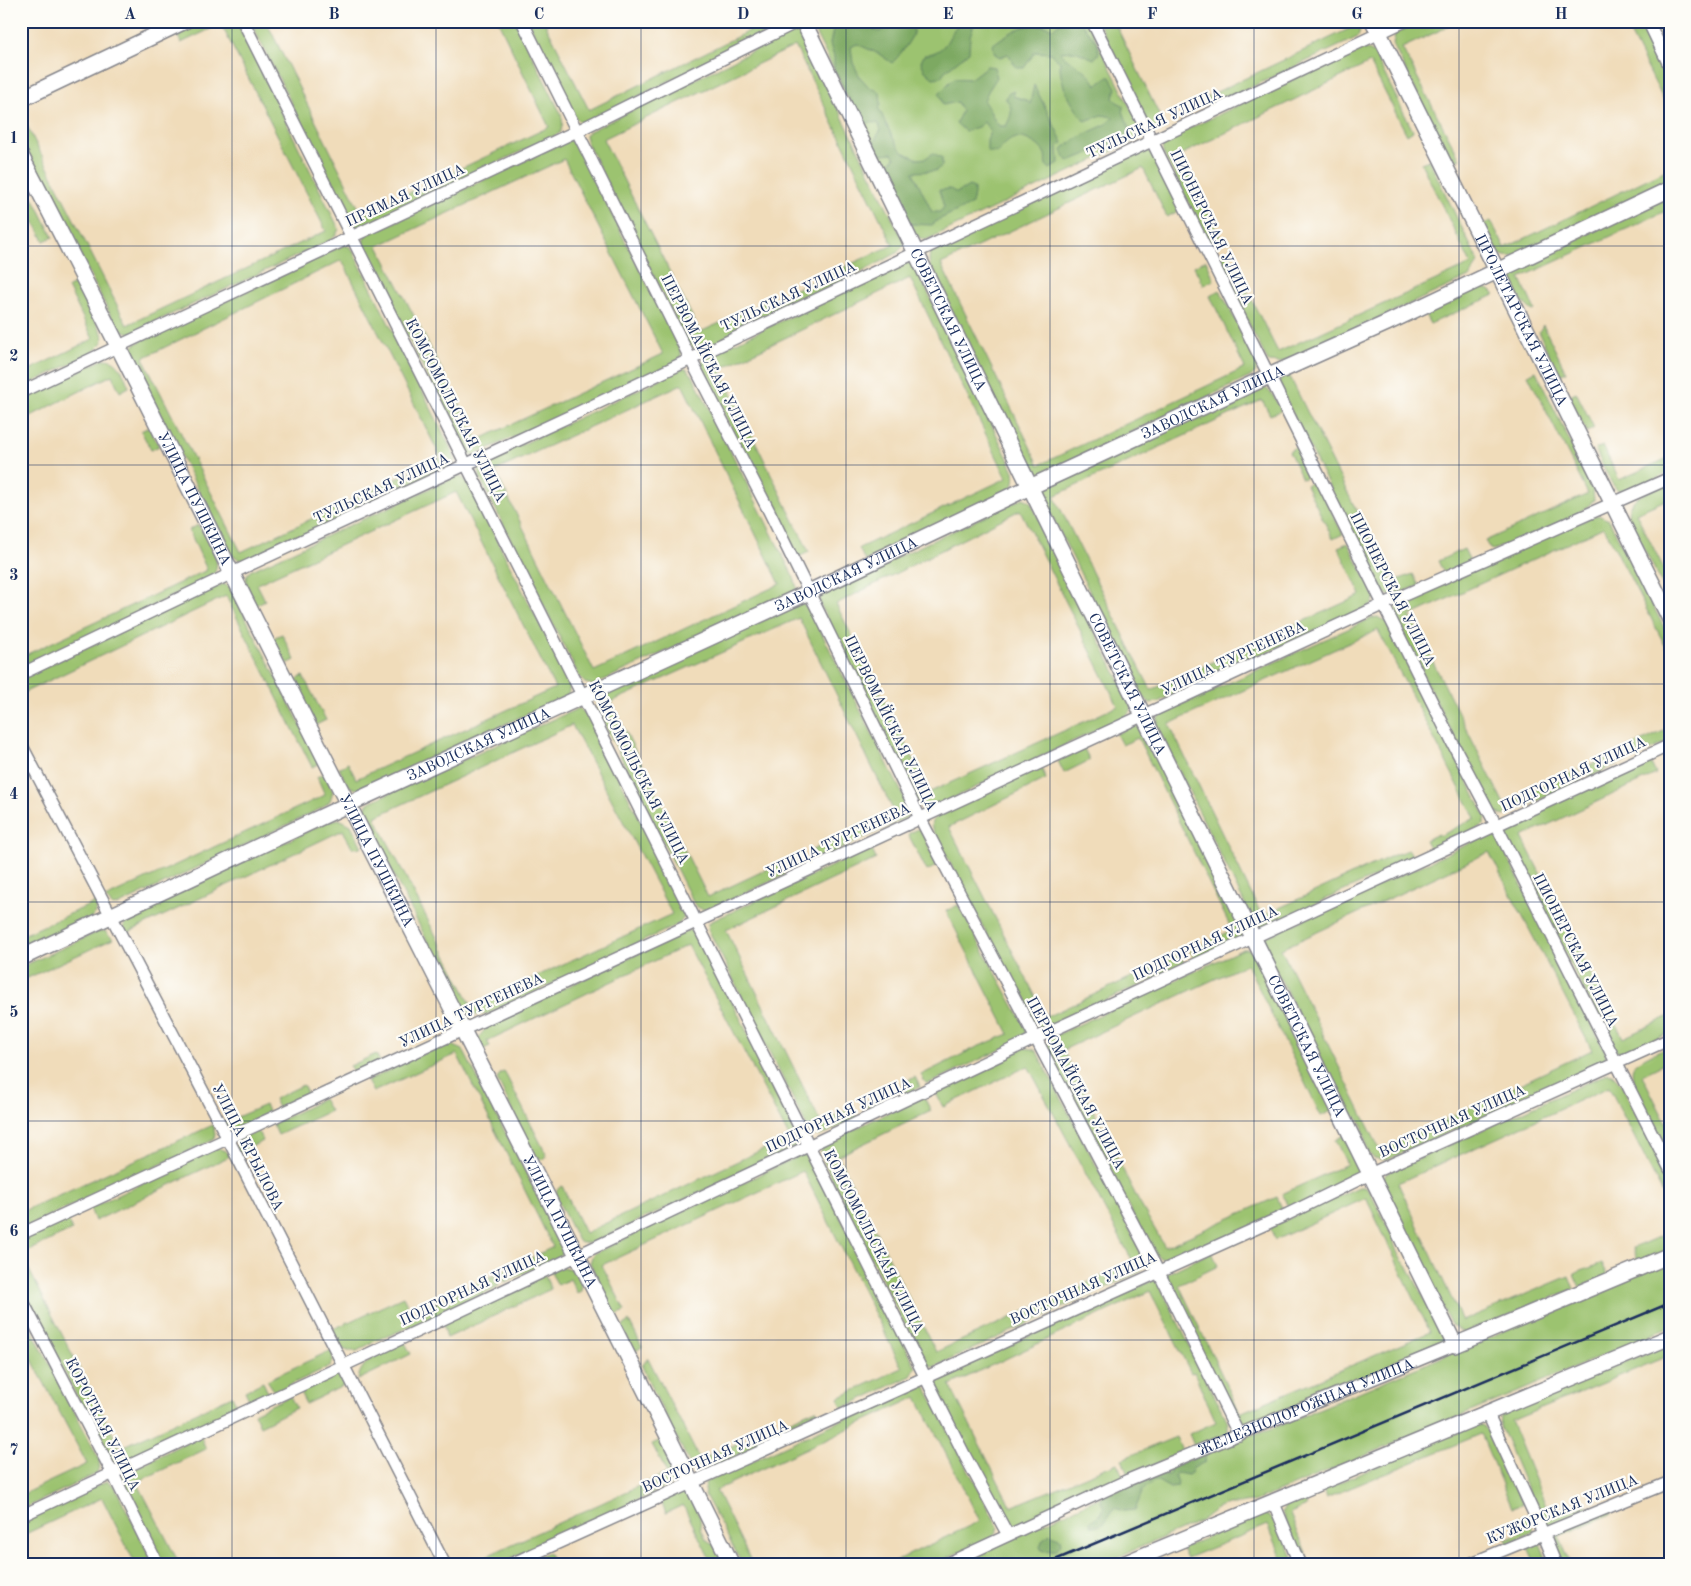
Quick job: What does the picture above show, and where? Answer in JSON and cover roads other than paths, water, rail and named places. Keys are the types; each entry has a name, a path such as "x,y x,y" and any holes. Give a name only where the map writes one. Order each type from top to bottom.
{"main road":[{"path":"21,99 185,21"},
{"name":"СОВЕТСКАЯ УЛИЦА","path":"801,21 1454,1345"},
{"name":"ПРОЛЕТАРСКАЯ УЛИЦА","path":"1376,27 1670,619"},
{"name":"УЛИЦА ПУШКИНА","path":"21,156 119,346 348,804 692,1482 732,1565"},
{"name":"ЗАВОДСКАЯ УЛИЦА","path":"21,958 1670,189"},
{"name":"ЖЕЛЕЗНОДОРОЖНАЯ УЛИЦА","path":"1454,1345 1670,1256"},
{"path":"1121,1565 1670,1337"}],"street":[{"name":"КОМСОМОЛЬСКАЯ УЛИЦА","path":"243,21 965,1456 1008,1535"},
{"name":"ПЕРВОМАЙСКАЯ УЛИЦА","path":"522,21 809,592 920,818 1158,1271 1239,1435"},
{"name":"ПРЯМАЯ УЛИЦА","path":"21,392 577,131 801,21"},
{"name":"ПИОНЕРСКАЯ УЛИЦА","path":"1092,21 1453,744 1670,1169"},
{"name":"ТУЛЬСКАЯ УЛИЦА","path":"21,674 1152,140 1376,27 1405,21"},
{"path":"1648,21 1670,67"},
{"name":"УЛИЦА ТУРГЕНЕВА","path":"21,1234 228,1140 1384,604 1670,478"},
{"name":"УЛИЦА КРЫЛОВА","path":"21,744 228,1140 445,1565"},
{"name":"ПОДГОРНАЯ УЛИЦА","path":"21,1516 1036,1038 1670,745"},
{"name":"ВОСТОЧНАЯ УЛИЦА","path":"509,1565 1288,1214 1370,1174 1670,1039"},
{"name":"КОРОТКАЯ УЛИЦА","path":"21,1298 113,1474 158,1565"},
{"name":"ЖЕЛЕЗНОДОРОЖНАЯ УЛИЦА","path":"944,1565 1128,1480 1454,1345"},
{"path":"1487,1412 1556,1565"},
{"name":"КУЖОРСКАЯ УЛИЦА","path":"1466,1565 1670,1482"},
{"path":"1273,1501 1300,1565"}],"railway":[{"path":"1043,1565 1670,1303"}]}
